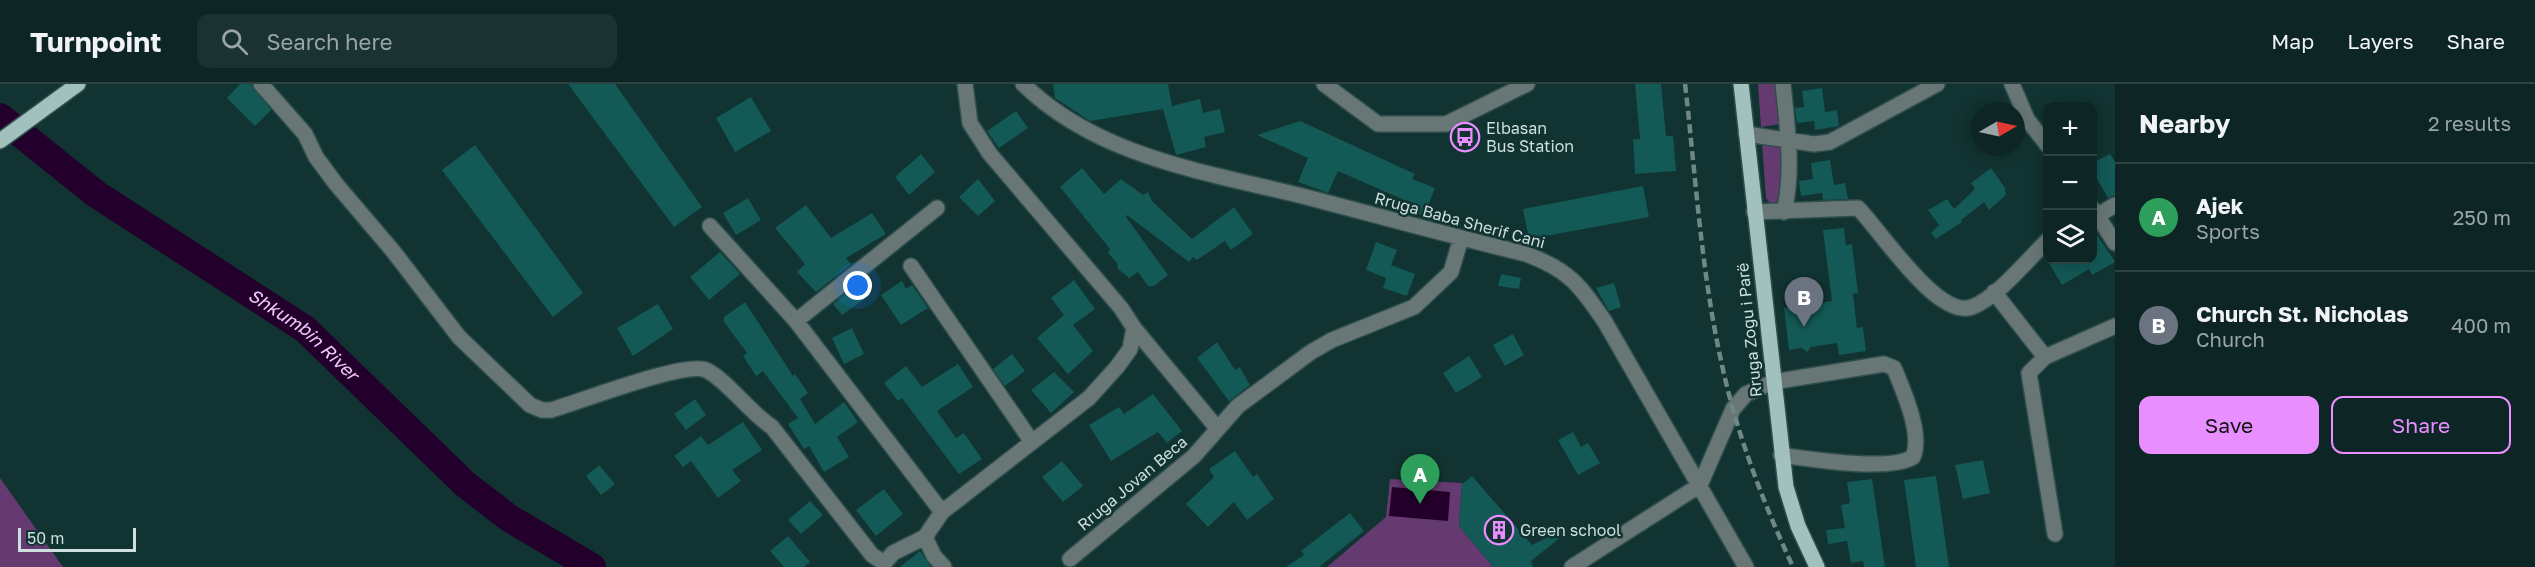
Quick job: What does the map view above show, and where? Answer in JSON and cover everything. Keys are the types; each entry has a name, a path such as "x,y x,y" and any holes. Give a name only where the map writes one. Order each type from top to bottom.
{"main road":[{"path":"0,141 78,84"},
{"name":"Rruga Zogu i Parë","path":"1741,84 1781,455 1791,507 1817,567"}],"street":[{"path":"261,84 305,134 316,157 336,184 393,251 459,337 530,405 543,410 551,410 658,375 694,368 706,370 772,428 876,559 886,561 893,553 926,537 942,512 1089,398 1130,349 1134,328"},
{"path":"965,84 970,123 990,154 1090,271 1217,429"},
{"name":"Rruga Baba Sherif Cani","path":"1023,84 1083,128 1144,157 1526,254 1553,264 1584,290 1605,322 1746,567"},
{"path":"1324,84 1378,124 1446,124 1527,84"},
{"path":"1783,84 1789,178 1784,212"},
{"path":"1746,134 1815,144 1830,142 1937,84"},
{"path":"2012,84 2027,119 2043,140"},
{"path":"2097,210 2115,205"},
{"path":"796,321 937,208"},
{"path":"1754,212 1858,208 1937,297 1958,308 1967,309 1975,306 1994,292 2043,245"},
{"path":"2097,214 2115,243"},
{"path":"710,225 796,321 942,512"},
{"name":"Rruga Jovan Beca","path":"1070,560 1194,456 1238,406 1311,352 1332,340 1414,307 1439,286 1451,272 1461,238"},
{"path":"911,266 1032,442"},
{"path":"1994,292 2045,357"},
{"path":"2055,534 2029,377 2030,371 2045,357 2115,326"},
{"path":"1572,567 1700,485 1733,409 1746,394 1773,382 1884,364 1894,368 1909,405 1915,441 1913,457 1889,463 1831,462 1781,455"},
{"path":"926,537 934,556 944,567"}],"shaded area":[{"path":"1758,84 1777,84 1780,124 1761,127"},
{"path":"1782,141 1784,162 1781,199 1771,205 1766,198 1762,143"},
{"path":"0,478 63,567 0,567"},
{"path":"1390,479 1462,483 1459,526 1493,567 1327,567 1386,517"},
{"path":"1392,487 1450,492 1448,521 1389,516"}],"building":[{"path":"240,84 251,84 271,110 255,126 227,98"},
{"path":"568,84 615,84 702,207 674,227"},
{"path":"1053,84 1168,84 1172,106 1200,99 1203,113 1220,109 1225,132 1204,137 1206,147 1176,155 1163,109 1090,121 1055,98"},
{"path":"1635,84 1661,84 1666,136 1673,136 1676,171 1635,174 1633,139 1640,139"},
{"path":"1822,88 1825,112 1837,110 1839,126 1815,130 1814,121 1797,123 1795,108 1804,107 1802,91"},
{"path":"751,97 771,131 735,152 716,118"},
{"path":"1016,111 1028,128 999,148 987,131"},
{"path":"1300,121 1415,174 1412,179 1435,188 1424,216 1401,207 1404,200 1338,171 1328,193 1298,182 1308,158 1257,135"},
{"path":"475,145 583,293 553,317 442,170"},
{"path":"921,154 935,172 909,195 895,177"},
{"path":"2110,154 2115,162 2115,195 2108,198 2097,179 2097,160"},
{"path":"1830,160 1834,185 1845,183 1848,199 1823,200 1822,193 1801,196 1799,181 1813,179 1811,163"},
{"path":"1082,168 1104,194 1121,179 1143,195 1148,192 1152,201 1192,239 1234,207 1253,234 1231,250 1225,241 1197,260 1193,257 1189,262 1127,215 1126,217 1168,275 1154,286 1148,286 1138,272 1129,278 1118,269 1117,263 1108,253 1110,249 1060,187"},
{"path":"1991,168 2005,188 2006,195 1989,210 1984,202 1961,220 1962,222 1936,239 1931,233 1939,225 1928,210 1947,199 1954,209 1975,189 1971,183"},
{"path":"978,179 995,201 978,216 959,197"},
{"path":"1643,186 1649,217 1529,239 1523,209"},
{"path":"748,198 761,220 736,235 723,213"},
{"path":"806,205 831,238 872,213 886,234 846,258 851,264 816,292 797,272 805,264 775,228"},
{"path":"1844,228 1846,245 1852,244 1858,293 1853,294 1857,328 1863,327 1866,351 1839,355 1837,343 1811,347 1807,352 1802,348 1789,350 1784,308 1832,301 1823,230"},
{"path":"2097,235 2115,262 2092,275 2089,269 2062,285 2049,264 2097,264"},
{"path":"1376,242 1397,250 1391,265 1415,274 1407,296 1383,288 1386,278 1366,270"},
{"path":"720,252 740,274 709,300 690,277"},
{"path":"1501,274 1521,278 1519,289 1498,286"},
{"path":"1074,280 1095,309 1073,325 1093,351 1068,374 1037,338 1064,315 1051,298"},
{"path":"902,281 906,289 912,285 928,308 901,325 881,295"},
{"path":"860,282 870,295 842,315 833,304"},
{"path":"1614,283 1621,307 1609,311 1596,288"},
{"path":"745,302 793,376 795,374 808,393 800,399 815,424 844,402 858,422 837,437 849,457 824,472 809,446 804,449 788,424 798,418 763,371 756,376 743,356 747,353 724,322 724,317"},
{"path":"658,304 673,329 633,356 617,328"},
{"path":"852,328 864,354 844,364 832,338"},
{"path":"1513,334 1524,355 1505,366 1493,345"},
{"path":"1217,342 1235,370 1240,367 1250,385 1229,401 1197,358"},
{"path":"1012,354 1025,371 1005,386 993,369"},
{"path":"1469,356 1482,377 1456,393 1443,373"},
{"path":"958,364 973,387 937,411 956,438 964,433 982,459 959,474 902,398 898,401 884,383 906,366 922,387"},
{"path":"1054,372 1074,392 1051,413 1031,390"},
{"path":"1153,394 1182,431 1167,443 1158,432 1111,461 1089,425 1119,407 1124,414"},
{"path":"695,399 706,415 686,430 674,414"},
{"path":"743,422 762,450 732,470 741,481 718,498 691,461 683,467 674,456 701,436 708,445"},
{"path":"1573,432 1581,447 1588,443 1600,463 1578,475 1558,440"},
{"path":"1235,451 1253,477 1257,474 1274,499 1247,520 1234,502 1208,527 1186,504 1214,477 1209,469"},
{"path":"1983,460 1990,493 1963,499 1955,465"},
{"path":"1062,461 1083,486 1063,502 1042,477"},
{"path":"599,465 615,484 601,495 586,476"},
{"name":"Green school","path":"1472,476 1532,545 1558,532 1561,537 1531,561 1533,567 1493,567 1459,526 1462,484"},
{"path":"1936,476 1949,567 1916,567 1904,480"},
{"path":"1872,479 1885,567 1864,567 1863,561 1851,563 1847,541 1828,544 1826,530 1845,528 1841,505 1850,503 1847,482"},
{"path":"884,489 903,514 876,536 856,510"},
{"path":"810,501 823,515 801,534 788,520"},
{"path":"1350,513 1364,531 1319,567 1286,567 1304,555 1301,551"},
{"path":"788,536 810,562 804,567 784,567 770,551"},
{"path":"920,551 931,567 900,567"}],"waterway":[{"name":"Shkumbin River","path":"0,117 96,194 305,329 465,484 509,518 592,567"}],"railway":[{"path":"1685,84 1704,260 1722,365 1735,417 1752,468 1793,567"}],"place":[{"name":"Elbasan Bus Station","path":"1465,137"},
{"name":"Church St. Nicholas","path":"1804,327"},
{"name":"Ajek","path":"1420,504"},
{"name":"Green school","path":"1499,530"}]}
